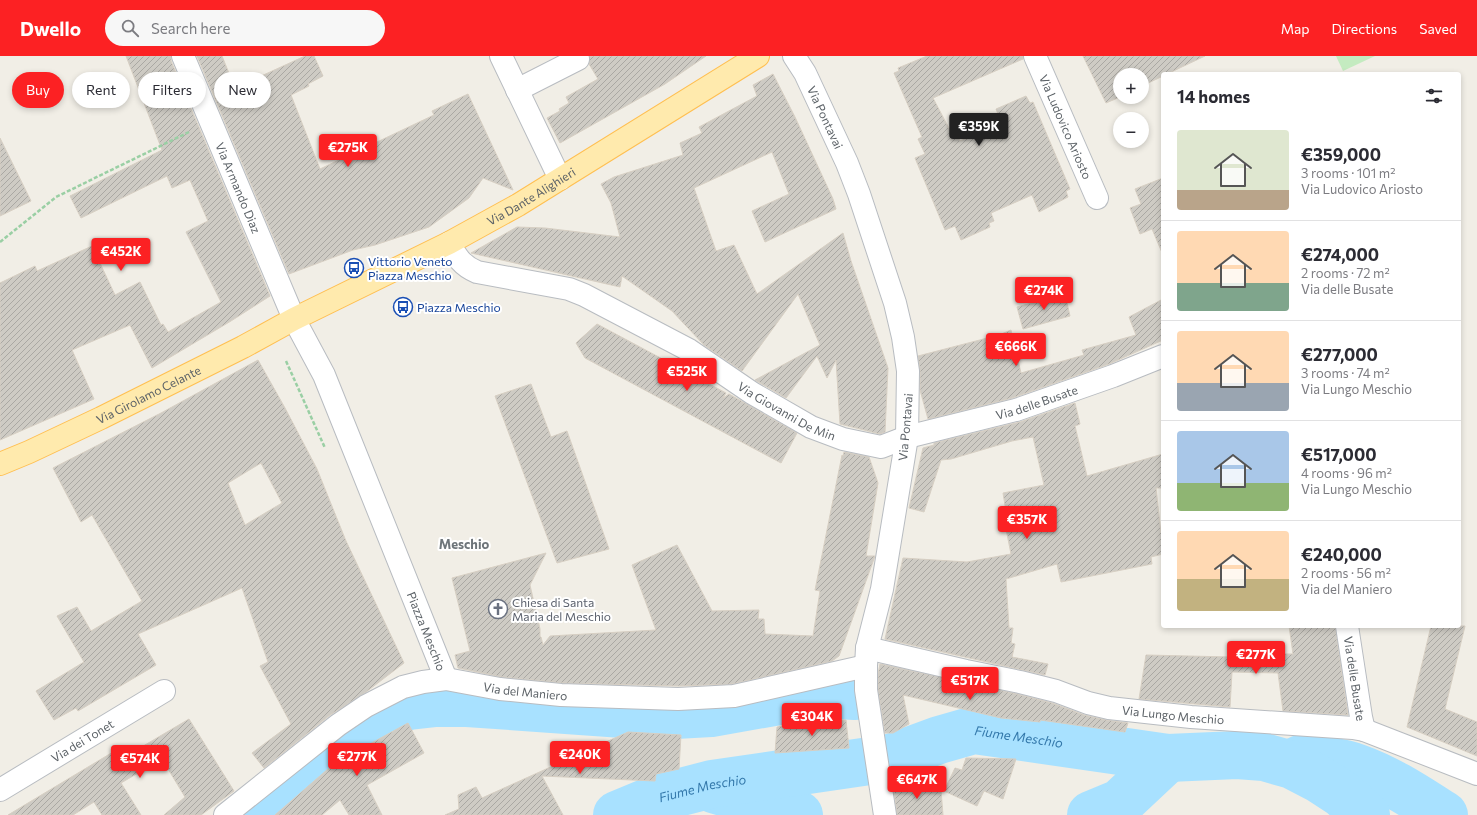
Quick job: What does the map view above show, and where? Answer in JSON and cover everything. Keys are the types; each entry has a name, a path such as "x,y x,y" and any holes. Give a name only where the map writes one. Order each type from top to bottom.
{"main road":[{"name":"Via Dante Alighieri","path":"294,319 449,243 518,205 758,56"},
{"name":"Via Girolamo Celante","path":"0,464 30,452 101,418 294,319"}],"street":[{"name":"Via Armando Diaz","path":"183,56 294,319"},
{"path":"501,56 560,179"},
{"name":"Via Pontavai","path":"794,56 805,73 847,163 859,194 895,303 903,337 908,371 907,437 882,589 867,657 866,690 885,815"},
{"name":"Via Ludovico Ariosto","path":"1035,56 1097,198"},
{"path":"518,90 578,59"},
{"name":"Via Giovanni De Min","path":"449,243 463,264 477,272 569,289 584,295 689,350 752,393 811,427 844,439 881,447 907,437"},
{"name":"Piazza Meschio","path":"294,319 324,375 446,679"},
{"name":"Via delle Busate","path":"907,437 1016,410 1113,376 1161,357"},
{"name":"Via delle Busate","path":"1347,628 1364,730"},
{"name":"Via del Maniero","path":"225,815 338,725 366,706 403,687 423,682 446,679 500,689 561,695 678,699 734,696 867,657"},
{"name":"Via Lungo Meschio","path":"867,657 966,671 1020,682 1056,690 1088,703 1109,708 1191,717 1329,726 1364,730 1477,774"},
{"name":"Via dei Tonet","path":"0,790 164,691"}],"path":[{"path":"0,242 56,197 191,131"}],"green space":[{"path":"1336,56 1375,56 1343,71"}],"building":[{"path":"126,56 171,56 171,61 176,72 138,72 138,87"},
{"path":"197,56 222,56 228,72 214,72 214,96 206,77 206,72 204,72"},
{"path":"305,56 314,56 323,76 308,84 309,86 291,95 320,169 434,115 432,111 468,94 513,190 483,178 469,198 429,227 375,245 353,250 289,274 219,108 271,108 270,72"},
{"path":"590,56 706,56 665,84 560,143 547,118 560,111 559,109 569,103 566,97 598,79 589,64"},
{"path":"927,56 1023,56 1023,59 933,98 952,134 956,132 960,141 1002,124 996,109 1026,96 1030,103 1033,102 1070,189 1066,191 1068,197 1039,212 1032,195 991,213 994,221 989,223 990,227 961,240 955,226 945,230 915,158 925,154 918,139 922,137 894,73 899,71 898,68"},
{"path":"1083,56 1205,56 1171,72 1161,72 1161,77 1149,83 1149,68 1113,68 1113,100 1106,103"},
{"path":"773,74 795,117 833,199 836,209 765,242 752,211 789,194 772,152 694,188 716,251 734,245 757,294 843,233 851,261 888,368 885,432 880,434 840,424 836,360 827,378 817,356 786,398 755,380 820,345 798,294 742,371 704,345 672,311 622,276 620,287 471,253 517,227 545,228 620,237 611,203 601,184 614,177 683,155 680,143 702,133 699,127 757,96 753,85"},
{"path":"146,108 191,108 270,296 152,368 130,325 72,350 94,399 0,440 0,283 35,266 37,271 92,246 115,295 140,282 161,325 163,324 168,332 221,302 186,232 208,221 190,180 172,188 167,176 81,218 70,196 162,150"},
{"path":"0,138 31,201 0,216"},
{"path":"1161,179 1161,250 1152,229 1140,234 1130,208 1141,204 1135,189"},
{"path":"1065,294 1070,316 1023,329 1017,307"},
{"path":"1161,300 1161,341 1109,364 1012,398 928,419 920,390 918,356 999,335 1011,330 1021,373 1084,355 1082,350 1136,335 1129,317"},
{"path":"597,324 726,393 723,398 729,394 797,433 781,463 585,358 576,343"},
{"path":"258,360 317,469 346,541 404,663 366,692 330,715 264,768 252,753 291,724 260,666 268,662 242,588 138,634 156,665 78,711 76,708 54,720 36,691 84,662 57,616 77,607 91,631 142,601 92,515 81,522 53,468 161,413","holes":["261,463 282,503 245,525 228,483"]},
{"path":"531,384 551,437 567,431 609,549 557,563 495,396"},
{"path":"1075,403 1080,424 1075,426 1087,476 1161,455 1161,488 1156,488 1161,533 1161,554 1151,557 1152,564 1061,582 1057,564 1006,579 1009,628 1013,628 1011,643 1015,644 1012,657 1048,664 1045,675 885,639 903,558 967,562 1011,554 1005,524 1008,524 1003,493 1044,485 1033,437 1012,441 951,459 941,460 924,512 909,508 923,448 934,445 934,443 1020,422"},
{"path":"844,452 869,457 878,483 866,556 875,556 839,656 832,661 732,684 678,686 562,683 502,677 458,668 455,655 470,651 452,578 546,553 530,585 540,629 540,637 543,645 550,636 656,630 632,565 677,545 712,611 759,610 758,619 764,619 765,634 813,636 820,591 815,590 842,455 843,456"},
{"path":"1461,626 1465,626 1445,709 1477,722 1477,756 1407,727 1431,628 1461,628"},
{"path":"1289,628 1335,628 1348,715 1283,711 1278,673 1232,672 1230,707 1139,699 1146,655 1231,657 1231,651 1276,655 1293,654"},
{"path":"880,664 1017,694 1052,703 1084,715 1128,723 1125,732 1040,720 1040,722 1001,718 903,695 909,724 893,733 885,733 878,689"},
{"path":"189,719 234,791 201,815 164,815 185,797 162,759 121,783 141,815 102,815 94,802 73,815 8,815 123,746 128,755"},
{"path":"846,720 849,748 775,753 777,727"},
{"path":"408,723 424,753 367,785 382,815 349,815 340,800 322,815 275,815 344,755 346,757"},
{"path":"628,732 681,735 679,769 656,774 655,781 542,776 563,815 445,815 459,809 458,795 476,787 482,798"},
{"path":"966,758 1016,759 1003,799 984,791 977,806 944,791 955,768 962,770"},
{"path":"893,782 941,790 943,815 897,815"}],"waterway":[{"path":"258,815 327,752 358,728 385,713 409,706 436,703 467,703 637,715 675,715 711,713 819,694 855,696"},
{"name":"Fiume Meschio","path":"617,815 658,798 712,784 890,758 939,740 974,730 1168,758 1237,755 1264,757 1292,765 1319,779 1342,794 1366,815"},
{"path":"1091,815 1120,803 1168,758"},
{"path":"1300,759 1337,762 1369,772 1392,783 1444,815"},
{"path":"713,789 799,815"}],"place":[{"name":"Vittorio Veneto Piazza Meschio","path":"354,268"},
{"name":"Piazza Meschio","path":"403,307"},
{"name":"Chiesa di Santa Maria del Meschio","path":"498,609"}],"district":[{"name":"Meschio","path":"464,544"}]}
